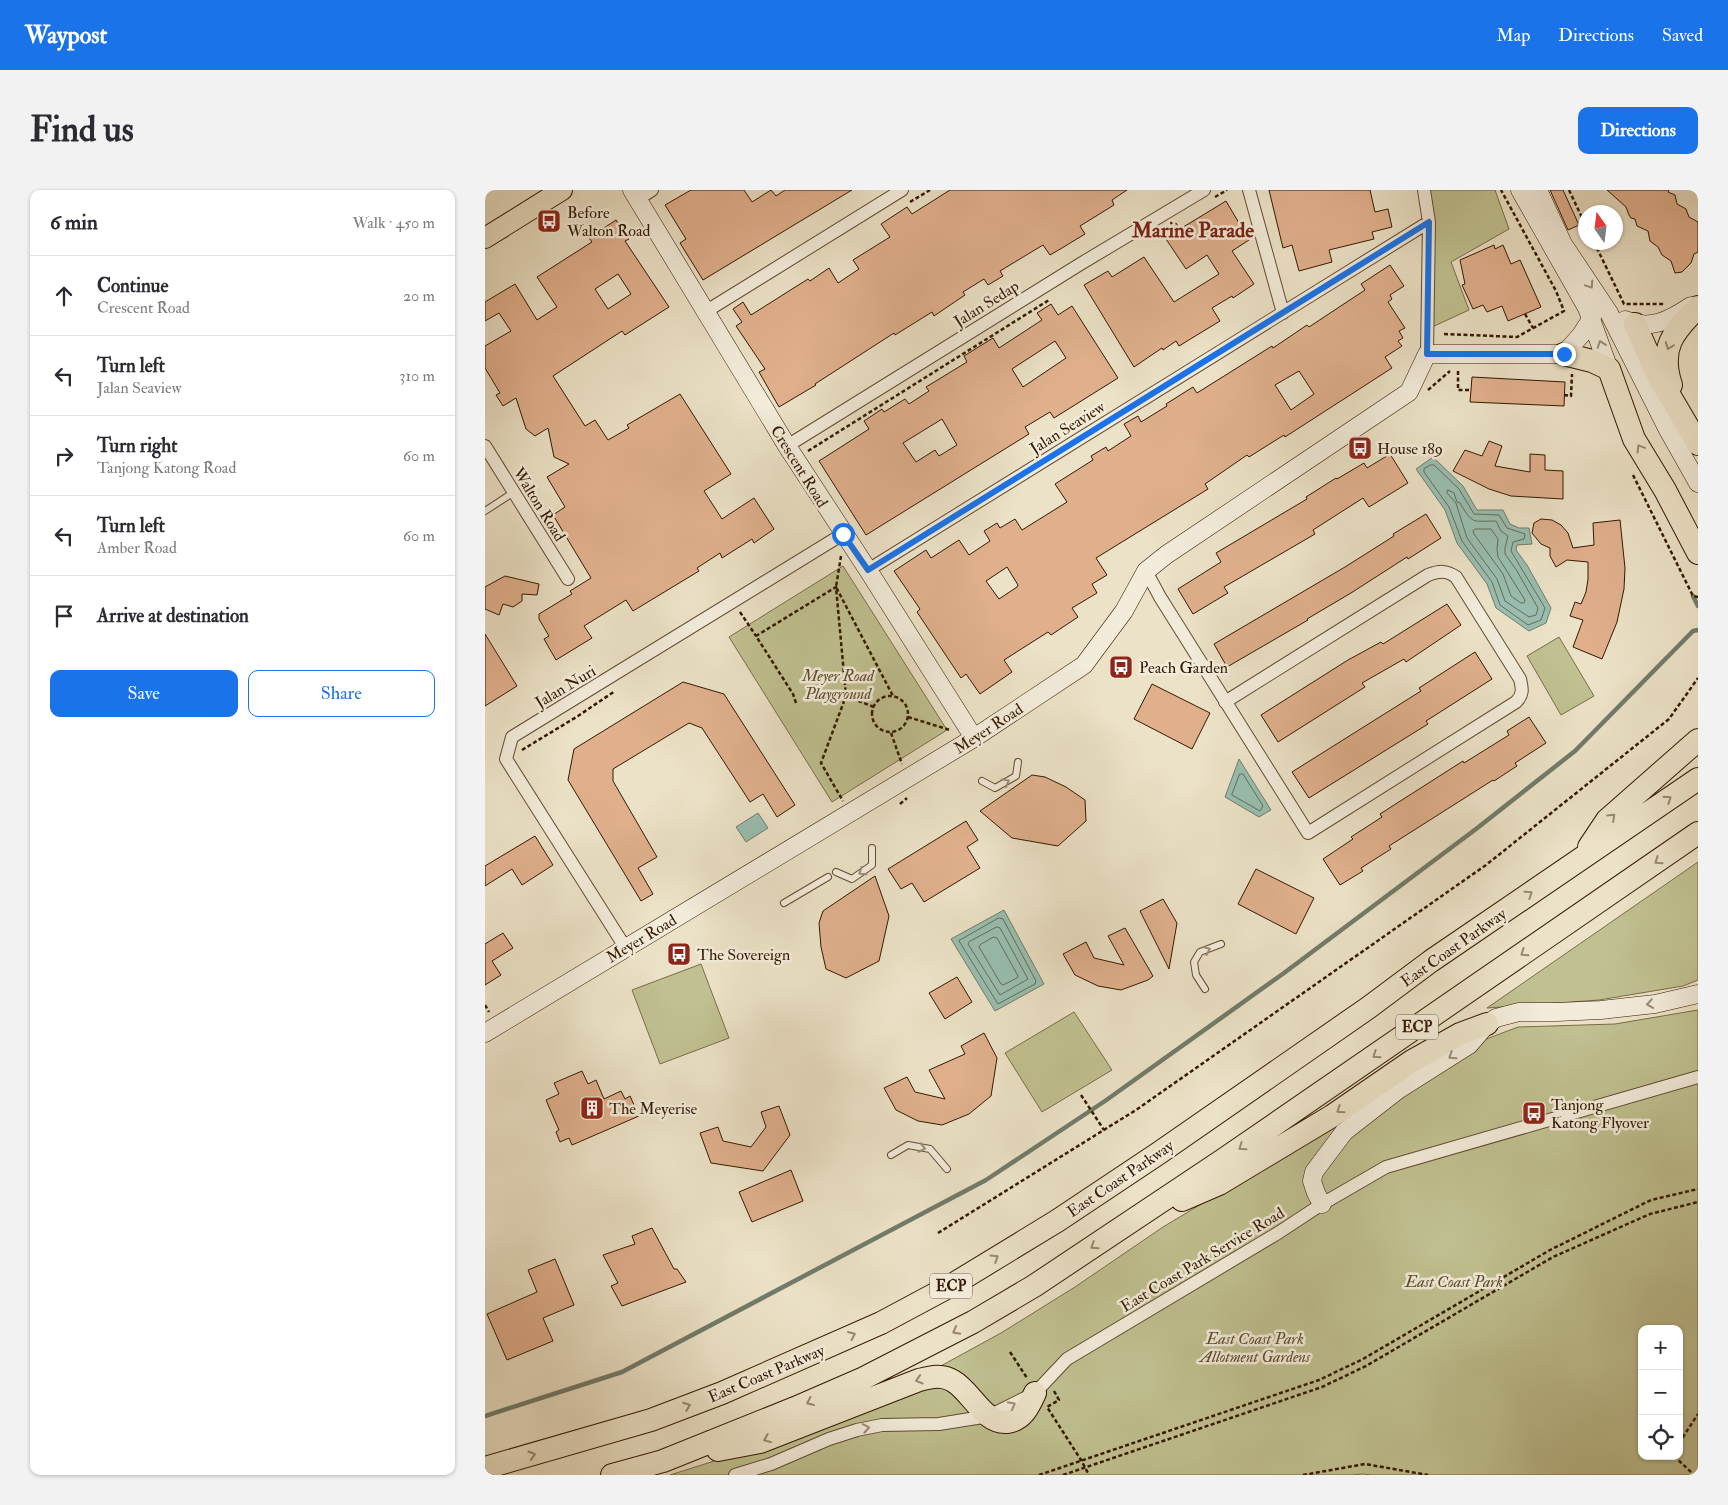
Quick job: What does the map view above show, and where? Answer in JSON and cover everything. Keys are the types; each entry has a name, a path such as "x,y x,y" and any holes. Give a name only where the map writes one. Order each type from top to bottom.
{"highway":[{"path":"1679,412 1667,372 1666,354 1671,338 1698,307"},
{"path":"1635,324 1657,374 1698,444"},
{"path":"1568,363 1592,362 1609,369 1634,439 1665,490 1698,553"},
{"path":"1583,856 1607,820 1698,740"},
{"name":"East Coast Parkway","path":"485,1468 651,1420 722,1393 881,1322 952,1285 1057,1220 1159,1153 1368,1008 1431,961 1698,779"},
{"name":"ECP","path":"612,1475 663,1461 795,1408 902,1359 973,1322 1034,1286 1367,1062 1698,833"},
{"path":"1135,1219 1219,1184 1332,1116 1412,1061 1460,1034 1487,1024"},
{"path":"663,1461 760,1442 931,1377 943,1377 952,1380 960,1386 976,1413 1000,1422 1018,1419 1029,1406 1036,1392"}],"main road":[{"path":"485,238 562,190"}],"street":[{"path":"705,312 902,190"},
{"path":"1249,190 1283,312"},
{"path":"1424,190 1429,222 1427,354 1568,363 1581,335 1592,318"},
{"path":"1520,190 1592,318 1609,369"},
{"path":"1538,190 1563,244 1609,313 1667,428 1698,484"},
{"name":"Crescent Road","path":"640,193 705,312 843,540 868,570 966,736"},
{"name":"Jalan Sedap","path":"787,446 1082,263 1206,196"},
{"name":"Jalan Seaview","path":"868,570 1429,222"},
{"path":"1609,313 1635,324 1648,325 1665,322 1698,302"},
{"name":"Meyer Road","path":"485,1033 907,778 966,736 1084,665 1124,611 1146,571 1166,555 1409,392 1427,354"},
{"name":"Walton Road","path":"485,446 569,579"},
{"name":"Jalan Nuri","path":"625,947 506,759 512,737 734,602 843,540"},
{"path":"1146,571 1160,597 1225,702 1308,833 1517,702 1521,697 1522,688 1520,678 1456,577 1448,571 1438,571 1428,575 1225,702"},
{"path":"1322,1204 1316,1193 1313,1181 1314,1172 1344,1132 1398,1090 1469,1045 1487,1024 1502,1016 1519,1012 1601,1010 1655,1004 1698,994"},
{"name":"East Coast Park Service Road","path":"1036,1392 1067,1359 1278,1234 1322,1204 1386,1167 1698,1077"},
{"path":"735,1475 771,1464 829,1439 857,1430 882,1425 939,1424 976,1413"}],"lane":[{"path":"485,510 514,492"},
{"path":"982,781 995,788 1016,776 1018,762"},
{"path":"836,872 852,879 872,865 872,848"},
{"path":"784,904 828,877"},
{"path":"1205,989 1196,975 1194,962 1200,952 1221,944"},
{"path":"891,1155 908,1145 930,1149 947,1169"}],"path":[{"path":"1206,196 1227,190"},
{"path":"1444,334 1517,337 1564,311 1556,291 1501,190"},
{"path":"1569,190 1578,209"},
{"path":"1598,250 1624,304 1672,304"},
{"path":"804,454 1057,296"},
{"path":"1525,314 1533,328"},
{"path":"1564,395 1571,396 1568,363"},
{"path":"1425,394 1449,371"},
{"path":"1458,371 1458,390 1471,390"},
{"path":"1631,471 1693,596 1698,597"},
{"path":"843,540 836,587 845,696 821,763 850,813"},
{"path":"756,636 836,587"},
{"path":"836,587 893,696 903,701 908,712 907,723 902,728 891,733 879,729 872,718 873,707 882,698 893,696"},
{"path":"734,602 793,694 796,703"},
{"path":"937,1233 1144,1104 1486,865 1669,719 1698,678"},
{"path":"845,696 873,707"},
{"path":"908,717 966,736"},
{"path":"891,733 907,778"},
{"path":"1081,1095 1104,1130"},
{"path":"1039,1475 1319,1380 1363,1359 1559,1246 1651,1200 1698,1189"},
{"path":"1063,1475 1322,1387 1366,1366 1553,1257 1650,1214 1698,1202"},
{"path":"1009,1352 1041,1397 1053,1389 1059,1400 1047,1407 1089,1475"},
{"path":"1683,1437 1698,1414"},
{"path":"1678,1460 1695,1475"},
{"path":"1303,1475 1365,1464 1428,1475"}],"green space":[{"path":"1429,190 1495,190 1509,229 1451,262 1469,310 1432,327"},
{"name":"Meyer Road Playground","path":"843,566 947,730 832,802 729,637"},
{"path":"1559,637 1594,696 1561,715 1527,656"},
{"path":"1698,862 1698,980 1683,986 1599,1000 1487,1008"},
{"path":"701,964 729,1038 660,1064 632,990"},
{"name":"East Coast Park","path":"1698,1010 1698,1475 670,1475 752,1449 928,1373 1001,1333 1075,1287 1163,1227 1460,1049 1518,1027 1615,1024"},
{"path":"1074,1012 1112,1070 1042,1112 1005,1053"}],"water":[{"path":"1433,457 1463,486 1477,510 1503,510 1510,524 1519,528 1529,528 1532,544 1517,545 1516,550 1527,565 1551,608 1546,623 1529,631 1496,608 1487,584 1457,543 1445,510 1416,469"},
{"path":"1239,759 1271,810 1259,817 1225,797"},
{"path":"758,813 768,828 746,842 736,827"},
{"path":"1004,910 1044,984 995,1011 951,939"}],"building":[{"path":"691,190 744,190 752,202 771,190 776,196 785,190 852,190 703,280 680,243 686,239 665,205"},
{"path":"950,190 1127,190 1112,200 1114,205 1080,226 1085,234 1050,255 1043,245 1000,271 1003,276 988,285 984,279 963,292 965,295 934,316 932,312 895,335 894,333 816,385 779,407 759,372 765,369 736,326 742,322 733,309 743,302 751,315 829,268 838,283 859,269 853,260 890,237 881,224 907,207 912,214"},
{"path":"1269,190 1370,190 1375,212 1388,209 1392,227 1372,232 1374,239 1329,250 1332,262 1299,271 1292,245 1283,248"},
{"path":"1550,190 1563,190 1578,223 1578,225 1568,230"},
{"path":"1607,190 1669,190 1668,192 1675,195 1677,204 1686,209 1689,217 1698,222 1698,252 1694,254 1691,263 1682,272 1675,273 1671,261 1662,255 1658,247 1650,241 1648,231 1637,226 1635,219 1631,218 1626,207"},
{"path":"1226,201 1249,240 1232,251 1254,284 1233,298 1232,296 1212,308 1220,321 1179,346 1176,341 1163,350 1162,348 1134,367 1084,285 1108,271 1112,277 1144,257 1174,302 1219,274 1207,255 1186,269 1162,233 1176,223 1180,229"},
{"path":"616,220 629,239 625,241 669,307 625,335 622,331 553,376 585,426 595,420 608,440 629,428 627,425 680,394 731,474 704,491 722,519 754,498 774,529 754,543 752,539 722,558 720,553 697,568 699,571 633,611 626,600 584,626 592,638 556,660 544,639 549,636 539,619 539,614 572,594 570,591 591,578 553,515 565,507 547,477 569,464 554,457 548,428 535,436 526,429 516,398 503,406 496,395 500,393 485,368 485,346 511,331 499,313 485,321 485,302 515,284 537,320 557,307 537,277 592,242 589,238","holes":["618,274 631,294 608,309 595,289"]},
{"path":"1494,245 1495,249 1503,245 1511,264 1520,260 1541,307 1508,321 1502,306 1487,312 1483,305 1473,309 1462,285 1465,284 1460,260"},
{"path":"1390,265 1404,286 1390,295 1392,299 1388,302 1405,328 1399,331 1403,338 1398,341 1402,346 1385,357 1392,368 1285,437 1284,435 1249,457 1247,455 1205,484 1208,489 1096,558 1107,575 1092,584 1097,593 1072,608 1078,617 1051,635 1048,632 1004,660 1012,672 980,694 966,674 961,678 917,612 920,609 894,571 926,550 931,558 959,540 969,555 990,541 984,531 997,523 1000,528 1015,519 1022,530 1067,502 1055,484 1093,460 1091,456 1106,447 1108,451 1131,436 1124,424 1138,416 1141,422 1193,387 1197,393 1272,346 1273,348 1307,325 1309,327 1365,290 1361,284","holes":["1299,371 1314,394 1291,410 1275,385","1007,567 1018,585 999,599 986,581"]},
{"path":"1051,304 1058,315 1072,306 1118,378 1054,418 1050,412 1025,427 1029,434 866,535 819,461 869,429 864,421 882,409 884,412 905,399 909,404 929,391 926,387 967,362 964,356 993,338 999,348 1042,320 1037,313","holes":["1055,341 1066,358 1023,387 1012,369","942,419 957,445 939,456 935,450 916,462 903,443"]},
{"path":"1472,377 1565,382 1564,406 1470,402"},
{"path":"1489,441 1502,446 1495,466 1530,472 1530,454 1545,455 1545,470 1563,471 1563,499 1511,496 1489,489 1453,471 1465,450 1482,456"},
{"path":"1390,454 1408,483 1369,507 1363,498 1313,530 1315,534 1224,587 1228,593 1193,614 1178,589 1221,562 1216,553 1307,499 1306,497 1336,478 1364,463 1367,468"},
{"path":"1426,514 1441,538 1408,559 1407,557 1308,620 1227,667 1214,644 1345,567"},
{"path":"1541,519 1552,520 1561,525 1568,533 1573,548 1594,545 1593,523 1620,520 1625,568 1624,589 1617,622 1602,659 1573,647 1583,620 1570,616 1575,602 1581,604 1586,592 1588,562 1567,560 1556,567 1550,556 1550,548 1541,544 1532,533 1534,523"},
{"path":"505,576 539,584 537,595 522,594 522,601 513,607 503,604 499,615 485,609 485,587"},
{"path":"1447,604 1461,625 1406,662 1404,659 1362,683 1365,687 1278,742 1261,715 1348,660 1381,642 1383,644"},
{"path":"485,634 517,686 485,706"},
{"path":"1475,652 1492,679 1426,721 1428,724 1309,798 1292,772 1421,691 1419,688"},
{"path":"683,682 724,694 795,805 777,817 763,794 750,802 702,728 689,723 613,769 613,781 657,857 638,868 653,894 641,901 568,780 574,749"},
{"path":"1152,684 1210,713 1192,749 1134,719"},
{"path":"1529,717 1546,743 1515,763 1517,766 1389,846 1391,849 1361,868 1363,871 1340,885 1323,859 1353,839 1351,837 1382,817 1380,814 1463,761 1464,763 1509,735 1507,731"},
{"path":"1032,775 1045,777 1066,787 1085,800 1086,821 1058,846 1012,838 980,811"},
{"path":"966,821 978,840 967,847 980,868 924,902 912,883 901,889 888,869"},
{"path":"535,836 553,865 522,885 512,869 485,886 485,866"},
{"path":"1256,869 1314,898 1296,934 1238,904"},
{"path":"875,876 889,916 879,961 846,978 826,969 821,947 819,923 823,911"},
{"path":"1163,899 1177,923 1169,969 1140,911"},
{"path":"1125,928 1153,976 1148,980 1121,990 1098,986 1075,975 1063,954 1086,942 1094,958 1124,965 1108,936"},
{"path":"503,933 513,948 492,961 501,975 485,985 485,944"},
{"path":"957,977 972,1002 945,1019 929,993"},
{"path":"984,1033 997,1058 991,1096 969,1114 942,1125 918,1121 896,1110 884,1088 907,1077 915,1092 945,1099 929,1070 965,1054 961,1046"},
{"name":"The Meyerise","path":"582,1071 588,1084 596,1080 604,1099 621,1091 625,1099 630,1096 639,1116 572,1145 569,1138 560,1142 556,1132 559,1130 546,1100 559,1094 554,1083"},
{"path":"779,1106 790,1135 763,1171 711,1163 700,1133 718,1127 723,1141 751,1147 766,1127 761,1112"},
{"path":"791,1170 803,1201 752,1222 739,1192"},
{"path":"652,1228 674,1269 677,1269 686,1282 622,1306 611,1286 618,1283 603,1255 635,1244 632,1236"},
{"path":"555,1259 574,1305 543,1318 553,1341 507,1360 487,1314 537,1292 528,1270"}],"waterway":[{"path":"1693,596 1698,606"},
{"path":"485,1416 622,1372 986,1180 1105,1101 1284,973 1476,829 1575,751 1693,631 1698,630"}],"place":[{"name":"Before Walton Road","path":"549,221"},
{"name":"House 189","path":"1360,448"},
{"name":"Peach Garden","path":"1121,667"},
{"name":"The Sovereign","path":"679,954"},
{"name":"The Meyerise","path":"592,1108"},
{"name":"Tanjong Katong Flyover","path":"1534,1113"}],"district":[{"name":"Marine Parade","path":"1193,230"}],"route":[{"path":"843,534 868,570 1429,222 1427,354 1564,354"}],"park label":[{"name":"East Coast Park Allotment Gardens","path":"1255,1347"}]}
